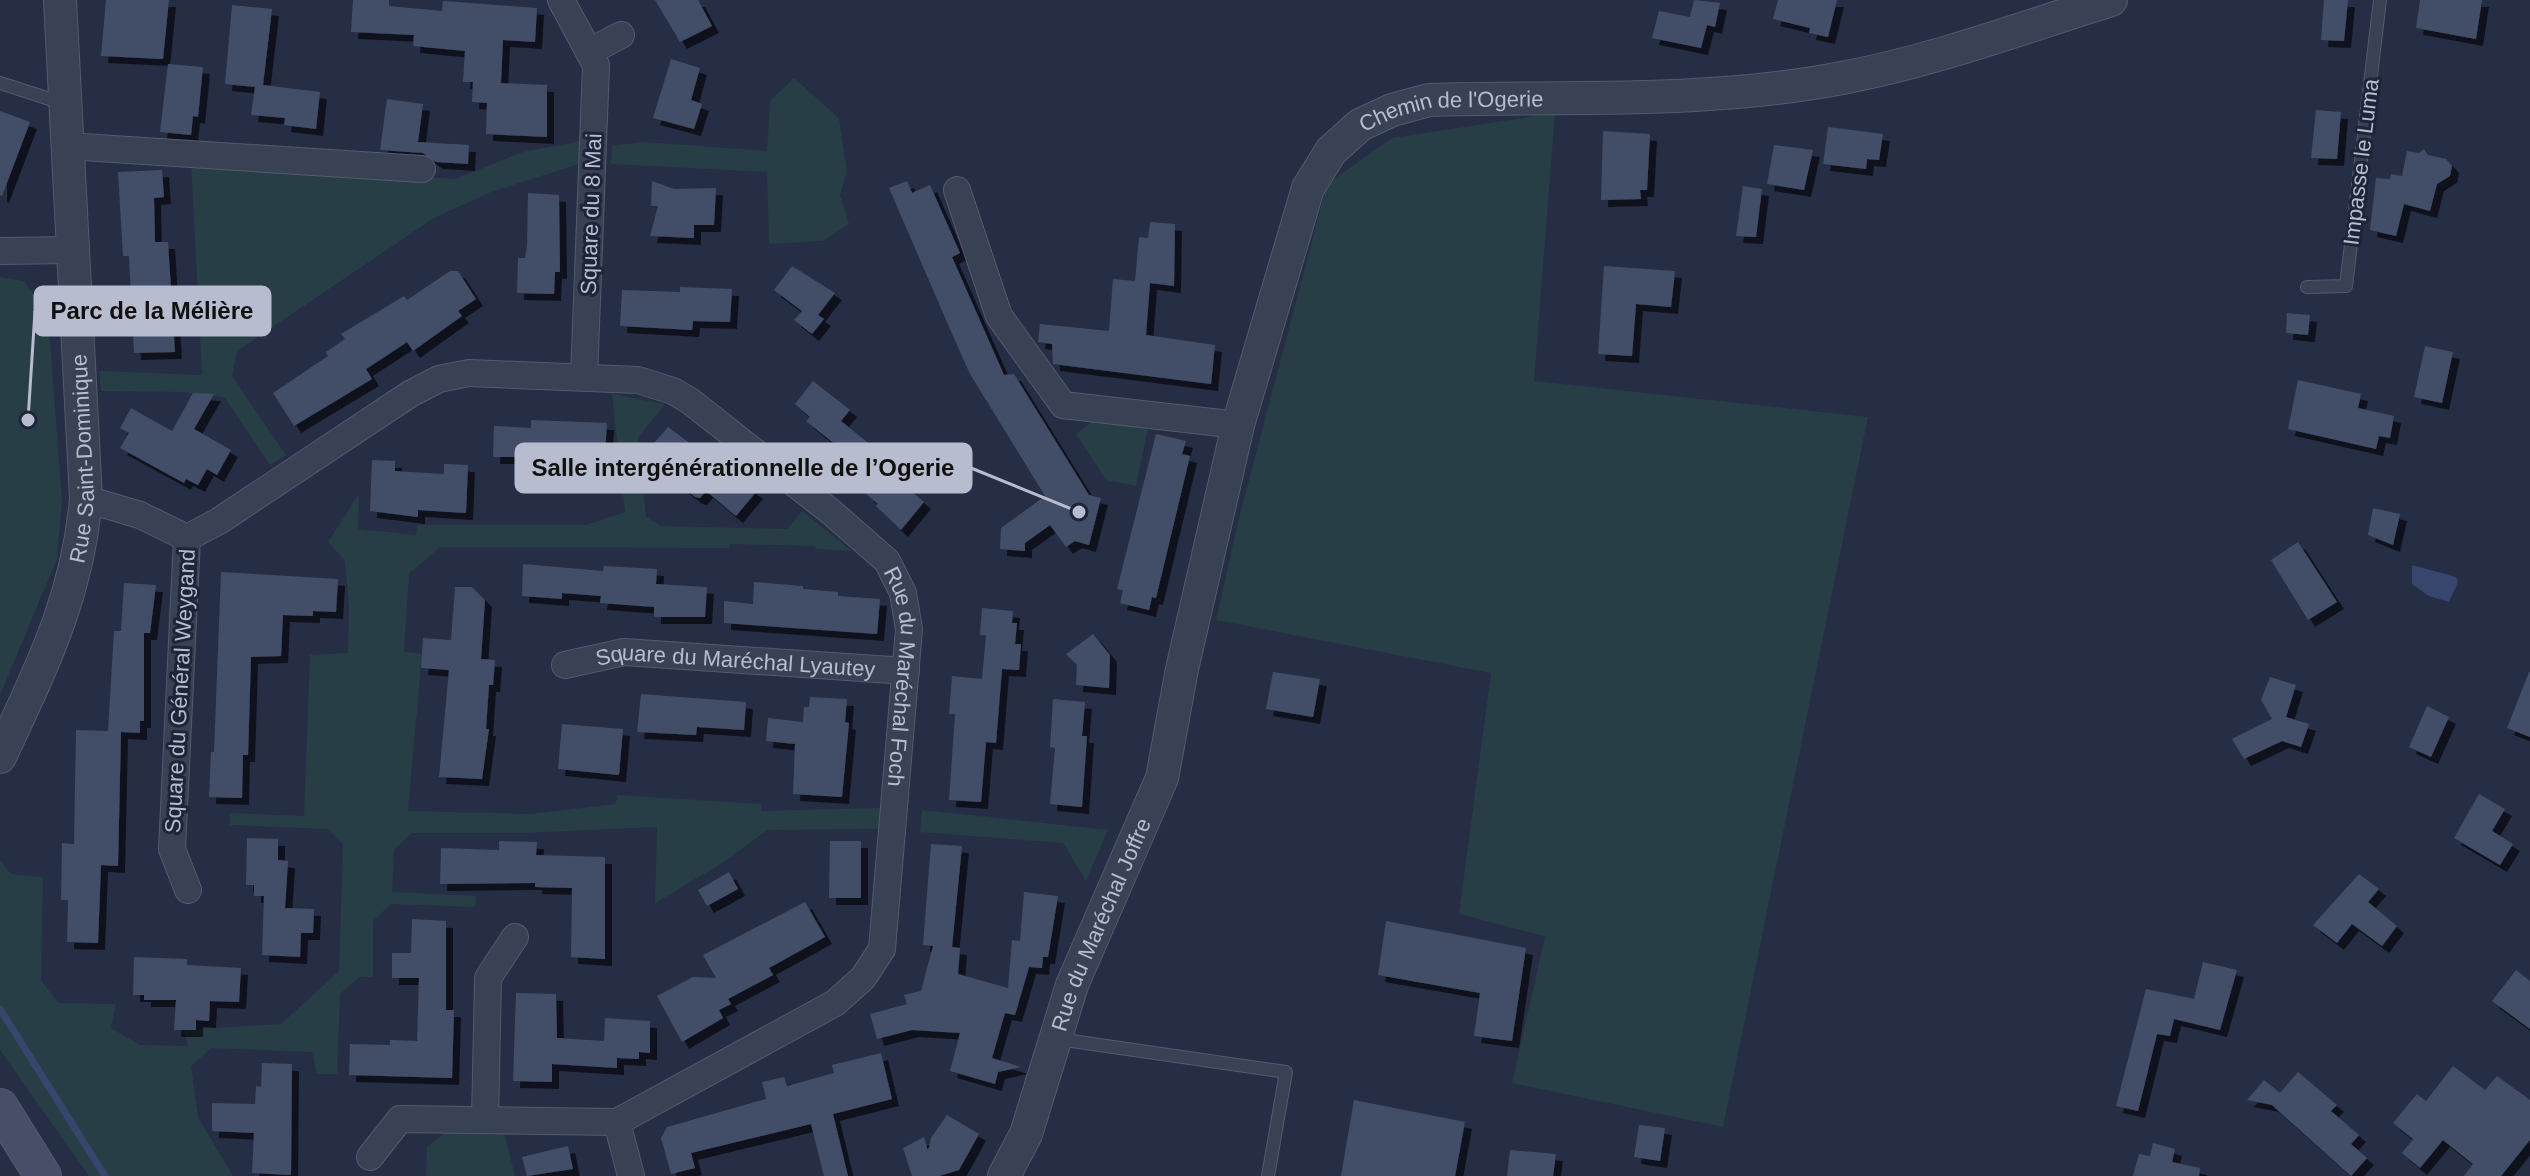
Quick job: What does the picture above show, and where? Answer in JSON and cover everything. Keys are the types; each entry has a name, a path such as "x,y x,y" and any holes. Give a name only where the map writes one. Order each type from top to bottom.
{"main road":[{"path":"0,1107 43,1176"}],"street":[{"name":"Rue Saint-Dominique","path":"0,757 62,620 81,549 86,499 60,0"},
{"name":"Square du 8 Mai","path":"561,0 596,65 584,377"},
{"name":"Chemin de l'Ogerie","path":"1182,669 1238,425 1308,188 1331,151 1360,125 1392,110 1429,100 1690,97 1842,78 1942,53 2111,0"},
{"path":"589,52 621,35"},
{"path":"67,146 422,169"},
{"path":"957,190 999,316 1063,405 1238,425"},
{"path":"0,251 73,250"},
{"name":"Rue du Maréchal Foch","path":"187,538 250,501 426,384 469,373 638,380 673,391 887,561 903,593 909,629 886,933 874,964 850,991 821,1011 617,1122"},
{"path":"86,499 140,515 187,538"},
{"name":"Square du Général Weygand","path":"187,538 172,849 188,890"},
{"name":"Square du Maréchal Lyautey","path":"565,665 624,652 906,671"},
{"name":"Rue du Maréchal Joffre","path":"1004,1176 1026,1134 1058,1039 1072,985 1162,778 1182,669"},
{"path":"485,1120 488,978 515,937"},
{"path":"370,1157 400,1119 617,1122 631,1176"}],"lane":[{"name":"Impasse le Luma","path":"2307,287 2346,286 2380,0"},
{"path":"0,83 65,104"},
{"path":"1058,1039 1286,1072 1268,1176"}],"shaded area":[{"path":"794,78 839,118 847,172 840,195 849,224 823,241 769,244 767,172 611,164 612,146 644,142 767,151 770,101"},
{"path":"1555,113 1534,381 1868,417 1723,1127 1512,1083 1545,936 1459,914 1491,673 1216,620 1240,514 1327,184 1392,138"},
{"path":"580,141 579,164 491,192 434,218 237,351 232,376 286,455 270,465 224,397 183,392 101,391 99,371 202,375 191,161 455,179 523,152"},
{"path":"0,277 24,281 45,311 62,501 57,559 0,695"},
{"path":"612,394 665,404 638,438 646,517 661,526 787,529 802,511 852,551 816,549 815,546 730,544 729,548 440,547 409,574 404,652 422,654 408,811 530,814 616,804 617,795 761,804 761,811 880,808 878,829 767,830 724,862 655,903 657,827 522,833 412,833 394,850 392,892 476,896 475,907 391,904 373,921 373,977 359,977 340,994 337,1074 317,1074 312,1052 211,1048 191,1066 198,1117 233,1176 89,1176 0,1050 0,860 11,874 43,877 41,980 58,1003 116,1004 111,1028 140,1045 188,1046 184,1030 281,1024 339,971 343,844 328,829 230,825 230,813 304,816 310,655 348,653 349,607 345,561 328,542 359,494 358,529 416,535 417,525 586,525 625,512"},
{"path":"1094,420 1148,428 1136,486 1106,480 1076,434"},
{"path":"922,810 1108,830 1086,881 1063,843 920,832"},
{"path":"447,1131 504,1132 515,1176 426,1176 427,1147"}],"water":[{"path":"2412,565 2456,577 2458,582 2449,602 2429,596 2412,584"}],"building":[{"path":"106,0 169,0 163,59 101,56"},
{"path":"353,0 389,0 389,6 442,11 443,1 537,8 535,42 503,40 501,83 547,85 547,137 486,134 487,103 472,102 473,82 463,82 465,51 413,46 414,35 351,32"},
{"path":"655,0 698,0 712,26 680,42"},
{"path":"1694,0 1720,3 1715,27 1707,25 1701,48 1652,38 1659,11 1690,17"},
{"path":"1778,0 1837,0 1828,37 1809,33 1810,28 1773,19"},
{"path":"2324,0 2348,0 2344,41 2321,40"},
{"path":"2420,0 2482,0 2476,39 2416,28"},
{"path":"232,5 272,9 263,85 320,92 316,129 284,125 285,118 251,115 255,87 225,84"},
{"path":"671,59 700,68 691,100 702,104 694,129 653,118"},
{"path":"168,64 203,67 198,117 193,116 191,135 160,132"},
{"path":"387,99 423,104 418,142 469,145 468,164 436,162 423,153 380,150"},
{"path":"2316,110 2341,112 2337,159 2311,158"},
{"path":"0,111 30,122 2,196 0,195"},
{"path":"1828,127 1883,134 1879,160 1867,159 1866,169 1823,164"},
{"path":"1603,131 1650,134 1647,190 1640,190 1641,199 1601,200"},
{"path":"1774,145 1813,150 1804,190 1767,184"},
{"path":"2424,149 2428,155 2446,159 2452,166 2450,176 2437,184 2430,211 2404,204 2396,236 2370,230 2376,178 2390,179 2391,174 2402,176 2407,151 2419,153"},
{"path":"162,170 164,197 154,198 155,242 168,242 175,352 134,353 129,256 123,256 118,172"},
{"path":"652,181 674,189 716,188 714,225 694,225 694,238 650,236 658,206 651,206"},
{"path":"907,181 912,193 930,185 960,253 952,257 1004,375 1014,374 1089,495 1101,498 1089,545 1075,541 1066,547 1050,525 1025,543 1025,551 1000,549 1001,528 1045,496 970,374 953,336 889,188"},
{"path":"1743,186 1762,189 1756,237 1736,236"},
{"path":"528,193 559,195 560,272 555,272 554,294 517,293 518,258 525,258 527,245"},
{"path":"1150,222 1175,224 1174,286 1150,283 1146,335 1215,345 1211,384 1053,364 1052,344 1038,342 1040,324 1109,331 1113,279 1135,281 1139,237 1148,238"},
{"path":"792,266 835,293 818,315 824,319 812,334 794,320 802,311 774,290"},
{"path":"1604,266 1675,271 1671,307 1636,304 1632,356 1598,354"},
{"path":"450,271 458,271 476,299 458,311 462,316 413,351 407,342 366,369 372,379 294,426 273,393 328,356 326,352 345,339 341,334 404,296 407,300"},
{"path":"680,287 732,289 730,322 693,321 692,330 620,326 622,290 680,292"},
{"path":"2287,313 2310,315 2308,335 2286,333"},
{"path":"2425,346 2453,352 2442,403 2414,397"},
{"path":"2298,380 2361,394 2358,408 2394,416 2390,438 2379,436 2376,449 2288,429"},
{"path":"813,381 850,410 841,421 892,462 886,470 924,502 901,530 866,494 869,491 826,456 836,445 806,421 810,417 795,404"},
{"path":"193,393 214,394 194,429 231,450 217,475 207,469 198,485 186,479 184,483 120,448 129,433 120,428 131,408 172,431"},
{"path":"531,420 607,423 605,453 560,451 560,457 493,457 494,426 531,428"},
{"path":"668,427 756,492 736,516 706,491 700,498 695,497 653,463 658,457 648,450"},
{"path":"1156,434 1186,441 1182,454 1190,456 1156,598 1152,597 1149,610 1120,603 1123,590 1117,589"},
{"path":"372,460 395,461 395,471 444,474 444,464 468,465 466,513 418,510 418,517 370,511"},
{"path":"2373,508 2400,514 2393,545 2368,535"},
{"path":"2298,542 2337,602 2308,620 2271,560"},
{"path":"523,564 603,571 604,566 657,569 656,584 707,587 705,617 654,617 654,607 600,603 601,596 562,593 562,599 522,596"},
{"path":"221,572 338,579 336,612 313,611 313,616 283,615 281,656 251,657 248,755 243,755 242,798 209,797 211,752 214,752"},
{"path":"754,582 803,586 803,589 838,592 838,596 880,599 877,634 724,623 724,601 753,604"},
{"path":"124,583 156,585 150,633 144,633 144,721 140,721 140,733 121,732 118,866 101,865 98,943 67,942 68,900 61,900 62,843 74,844 76,730 108,731 114,631 121,631"},
{"path":"455,587 472,587 485,600 481,659 495,660 493,685 489,685 486,729 489,729 482,779 439,777 449,670 421,668 423,638 451,640"},
{"path":"982,608 1013,611 1012,623 1017,623 1015,644 1021,644 1019,670 1002,669 996,743 986,742 981,802 949,800 955,714 949,714 952,676 982,679 986,635 980,635"},
{"path":"1093,634 1110,655 1109,688 1076,685 1077,665 1066,654"},
{"path":"1273,672 1320,679 1313,717 1266,709"},
{"path":"2530,672 2530,737 2507,728"},
{"path":"2270,677 2296,685 2286,717 2309,724 2301,747 2282,741 2244,759 2232,739 2272,719 2261,700"},
{"path":"641,694 746,702 744,730 697,727 696,735 637,732"},
{"path":"810,697 847,699 845,722 849,723 842,797 793,794 795,744 766,741 768,718 803,722 804,707 809,707"},
{"path":"1053,699 1085,702 1082,736 1087,736 1082,807 1050,804 1055,748 1050,747"},
{"path":"2427,706 2449,717 2431,757 2409,747"},
{"path":"562,724 623,729 619,775 558,769"},
{"path":"2479,794 2505,809 2492,831 2513,844 2500,865 2454,838"},
{"path":"247,838 278,839 278,860 288,861 285,908 314,909 313,933 301,933 300,957 262,955 264,896 254,896 254,885 246,885"},
{"path":"499,841 537,842 536,855 605,857 605,959 571,957 572,888 535,887 535,883 440,884 441,848 499,850"},
{"path":"830,841 861,841 861,898 829,898"},
{"path":"931,844 962,846 952,947 960,948 958,974 1008,988 1012,940 1020,941 1024,892 1058,896 1048,957 1043,957 1042,968 1029,967 1015,1015 1005,1013 992,1058 1021,1067 998,1072 995,1084 950,1071 960,1033 912,1030 877,1039 870,1014 907,1004 904,995 921,991 933,946 923,945"},
{"path":"729,872 738,889 707,906 698,890"},
{"path":"2359,874 2379,889 2368,902 2397,926 2382,946 2352,924 2337,943 2313,925"},
{"path":"805,902 825,937 769,968 773,975 728,999 731,1004 719,1010 723,1018 682,1042 657,996 693,977 716,978 703,955"},
{"path":"412,919 446,921 446,1010 454,1010 452,1078 349,1075 350,1044 390,1045 390,1040 417,1041 419,978 392,978 392,953 411,953"},
{"path":"1386,921 1526,948 1512,1041 1474,1036 1480,993 1378,975"},
{"path":"134,957 187,959 187,965 241,968 239,1002 210,1001 209,1021 196,1020 196,1030 174,1030 176,1000 144,1000 144,995 133,995"},
{"path":"2203,962 2237,970 2220,1030 2174,1019 2170,1036 2157,1034 2138,1111 2116,1106 2146,989 2194,999"},
{"path":"2516,970 2530,981 2530,1029 2492,1001"},
{"path":"516,993 556,994 557,1038 604,1041 605,1018 650,1021 650,1053 639,1052 639,1059 617,1058 617,1068 552,1064 552,1082 513,1081"},
{"path":"881,1053 892,1099 833,1114 848,1176 824,1176 811,1124 691,1153 695,1168 671,1174 661,1138 667,1127 766,1099 762,1082 784,1077 787,1086 834,1073 832,1065"},
{"path":"262,1063 292,1064 291,1175 252,1173 254,1133 212,1131 212,1103 255,1104 256,1086 261,1087"},
{"path":"2453,1066 2485,1090 2497,1076 2530,1100 2530,1140 2501,1176 2464,1176 2473,1164 2443,1140 2420,1168 2402,1153 2413,1139 2393,1123 2417,1094 2426,1101"},
{"path":"2298,1072 2337,1105 2331,1111 2359,1135 2351,1144 2367,1158 2351,1176 2272,1105 2247,1100 2264,1080 2280,1093"},
{"path":"1354,1100 1465,1122 1455,1176 1341,1176"},
{"path":"947,1115 979,1134 959,1170 939,1176 912,1176 903,1148 924,1137 928,1151 931,1138"},
{"path":"1639,1125 1665,1128 1660,1161 1634,1157"},
{"path":"2153,1143 2175,1149 2172,1162 2200,1168 2199,1176 2133,1176 2139,1154 2150,1156"},
{"path":"568,1146 573,1169 527,1176 522,1157"},
{"path":"1510,1150 1556,1154 1553,1176 1507,1176"}],"waterway":[{"path":"0,1009 105,1176"}],"place":[{"name":"Parc de la Mélière","path":"28,420"},
{"name":"Salle intergénérationnelle de l’Ogerie","path":"1079,512"}]}
